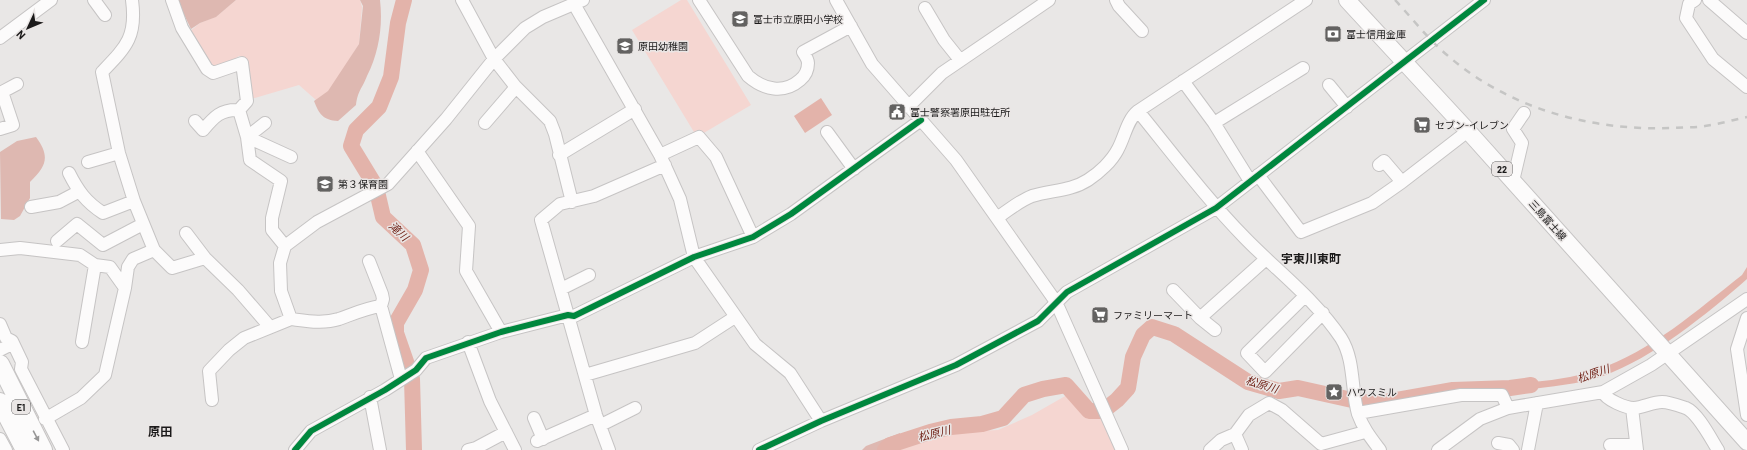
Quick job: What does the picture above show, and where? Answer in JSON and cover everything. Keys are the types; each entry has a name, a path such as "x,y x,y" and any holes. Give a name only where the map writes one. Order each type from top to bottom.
{"highway":[{"name":"E1","path":"0,364 43,450"},
{"name":"E1","path":"0,402 25,450"}],"main road":[{"name":"三島富士線","path":"1346,0 1468,131 1747,442"}],"street":[{"path":"0,38 51,0"},
{"path":"94,0 105,15"},
{"path":"132,0 134,19 129,40 102,72 119,153 134,202 154,250 172,268 205,258"},
{"path":"172,0 182,28 207,69 213,73 242,63 247,101 239,110 228,110 213,118 203,130 195,121"},
{"path":"462,0 494,59 516,87 550,121 572,202"},
{"path":"699,0 748,76 760,85 771,89 783,90 796,83 805,75 808,63 803,52 851,26"},
{"path":"836,0 872,64 908,107 956,160 998,217 1056,302 1122,450"},
{"path":"908,107 942,73 1049,0"},
{"path":"1116,0 1119,6 1142,31"},
{"path":"998,217 1021,201 1032,196 1066,190 1088,180 1105,166 1118,150 1132,115 1182,80 1306,0"},
{"path":"762,449 821,421 956,365 1038,321 1067,292 1216,208 1484,0"},
{"path":"1695,0 1689,4 1686,18 1713,59 1747,88"},
{"path":"1709,0 1747,33"},
{"path":"291,319 281,291 280,263 285,246 317,222 388,184 494,59 525,28 543,17 578,2 663,160 680,199 694,257 735,318 755,344 790,373 821,421"},
{"path":"925,8 944,40 960,60"},
{"path":"1214,123 1303,68"},
{"path":"1182,80 1254,178 1301,232 1372,203 1468,131"},
{"path":"0,129 13,125 3,104 2,92 17,84"},
{"path":"1329,85 1347,107"},
{"path":"485,123 516,87"},
{"path":"239,110 247,137 250,160 281,181 272,218 272,230 285,246"},
{"path":"560,155 635,110"},
{"path":"1138,111 1216,208 1323,314 1342,340 1350,363 1358,411 1365,432 1380,450"},
{"path":"1513,181 1522,143 1513,129 1524,113"},
{"path":"295,450 311,431 370,397 386,390 416,370 426,358 468,342 501,332 568,315 574,316 694,257 753,237 791,214 921,120"},
{"path":"247,137 265,123"},
{"path":"826,132 854,169"},
{"path":"247,137 291,157"},
{"path":"608,449 598,420 541,220 560,204 594,196 663,160 699,138 716,157 753,237"},
{"path":"417,151 469,226 466,271 501,332"},
{"path":"88,162 119,153"},
{"path":"1379,165 1384,161 1402,182"},
{"path":"69,173 78,192 91,205 104,213 134,202"},
{"path":"31,207 59,202 78,192"},
{"path":"57,241 77,224 103,245 143,224"},
{"path":"186,233 205,258 238,290 270,327"},
{"path":"0,250 20,248 80,255 95,265 110,268 125,288"},
{"path":"45,419 81,398 105,375 125,288 128,267 133,259 154,250"},
{"path":"1200,318 1266,259"},
{"path":"369,261 382,294 383,299 381,306 401,379"},
{"path":"82,342 95,265"},
{"path":"561,290 589,275"},
{"path":"1173,290 1200,318 1215,330"},
{"path":"1305,296 1246,353 1265,372 1323,314"},
{"path":"1438,450 1480,419 1508,408 1603,392 1629,378 1662,346 1747,299"},
{"path":"212,400 209,371 229,350 244,338 291,319 324,321 337,319 368,307 381,306"},
{"path":"585,375 695,343 735,318"},
{"path":"1747,318 1737,349 1747,415"},
{"path":"0,324 6,338 12,341 22,362 21,369 45,419 63,450"},
{"path":"468,342 490,401 515,450"},
{"path":"1603,392 1605,397 1610,400 1632,408 1662,402 1686,408 1691,411 1718,450"},
{"path":"1358,411 1461,395 1502,395 1508,408"},
{"path":"370,397 380,450"},
{"path":"1211,450 1221,440 1235,434 1249,416 1269,403 1282,410 1321,444 1365,432"},
{"path":"1528,450 1537,403"},
{"path":"534,418 540,440 635,408"},
{"path":"1610,444 1636,447 1632,408"},
{"path":"468,450 476,448 506,432"},
{"path":"1235,434 1242,450"},
{"path":"0,439 6,450"},
{"path":"1498,443 1509,445 1513,450"}],"shaded area":[{"path":"177,0 236,0 216,17 200,23 191,29"},
{"path":"236,0 360,0 362,7 359,44 332,89 316,100 299,85 251,99 244,58 239,56 213,73 189,32 200,23 217,16"},
{"path":"360,0 380,0 381,19 375,58 359,93 356,105 338,121 325,118 320,113 314,101 328,91 359,44 363,6"},
{"path":"681,0 687,0 751,105 697,137 632,30"},
{"path":"36,137 45,155 45,161 40,171 30,182 30,198 20,216 14,220 1,219 0,152 17,141"},
{"path":"1067,395 1103,411 1122,450 895,450 960,432 998,430 1032,415"},
{"path":"900,433 899,443 890,450 862,450 866,446"}],"water":[{"path":"821,98 832,115 805,133 794,116"},
{"path":"1747,267 1747,279 1697,320 1660,347 1622,368 1603,376 1569,384 1509,392 1508,385 1575,376 1596,370 1636,352 1673,329 1690,316 1742,275"}],"waterway":[{"name":"滝川","path":"404,0 398,23 391,77 379,107 356,130 351,146 376,187 383,217 413,245 421,270 415,290 396,323 396,333 412,379 414,450"},
{"name":"松原川","path":"885,450 890,445 930,432 951,427 982,424 1003,418 1024,395 1043,389 1066,385 1089,411 1103,411 1117,400 1128,388 1133,357 1143,335 1152,327 1174,334 1248,382 1279,391 1298,388 1361,402 1380,403 1453,390 1510,388 1531,385"}],"railway":[{"path":"1395,0 1440,49 1471,74 1497,90 1524,103 1552,113 1611,125 1642,128 1701,127 1747,117"}],"cycle path":[{"path":"759,450 821,421 956,365 1038,321 1067,292 1216,208 1484,0"},
{"path":"295,450 311,431 385,390 416,370 426,358 501,332 568,315 574,316 694,257 753,237 791,214 921,120"}],"place":[{"name":"富士市立原田小学校","path":"740,19"},
{"name":"富士信用金庫","path":"1333,34"},
{"name":"原田幼稚園","path":"625,46"},
{"name":"富士警察署原田駐在所","path":"897,112"},
{"name":"セブン-イレブン","path":"1422,125"},
{"name":"第３保育園","path":"325,184"},
{"name":"ファミリーマート","path":"1100,315"},
{"name":"ハウスミル","path":"1334,392"}],"district":[{"name":"宇東川東町","path":"1311,258"},
{"name":"原田","path":"160,431"}]}
